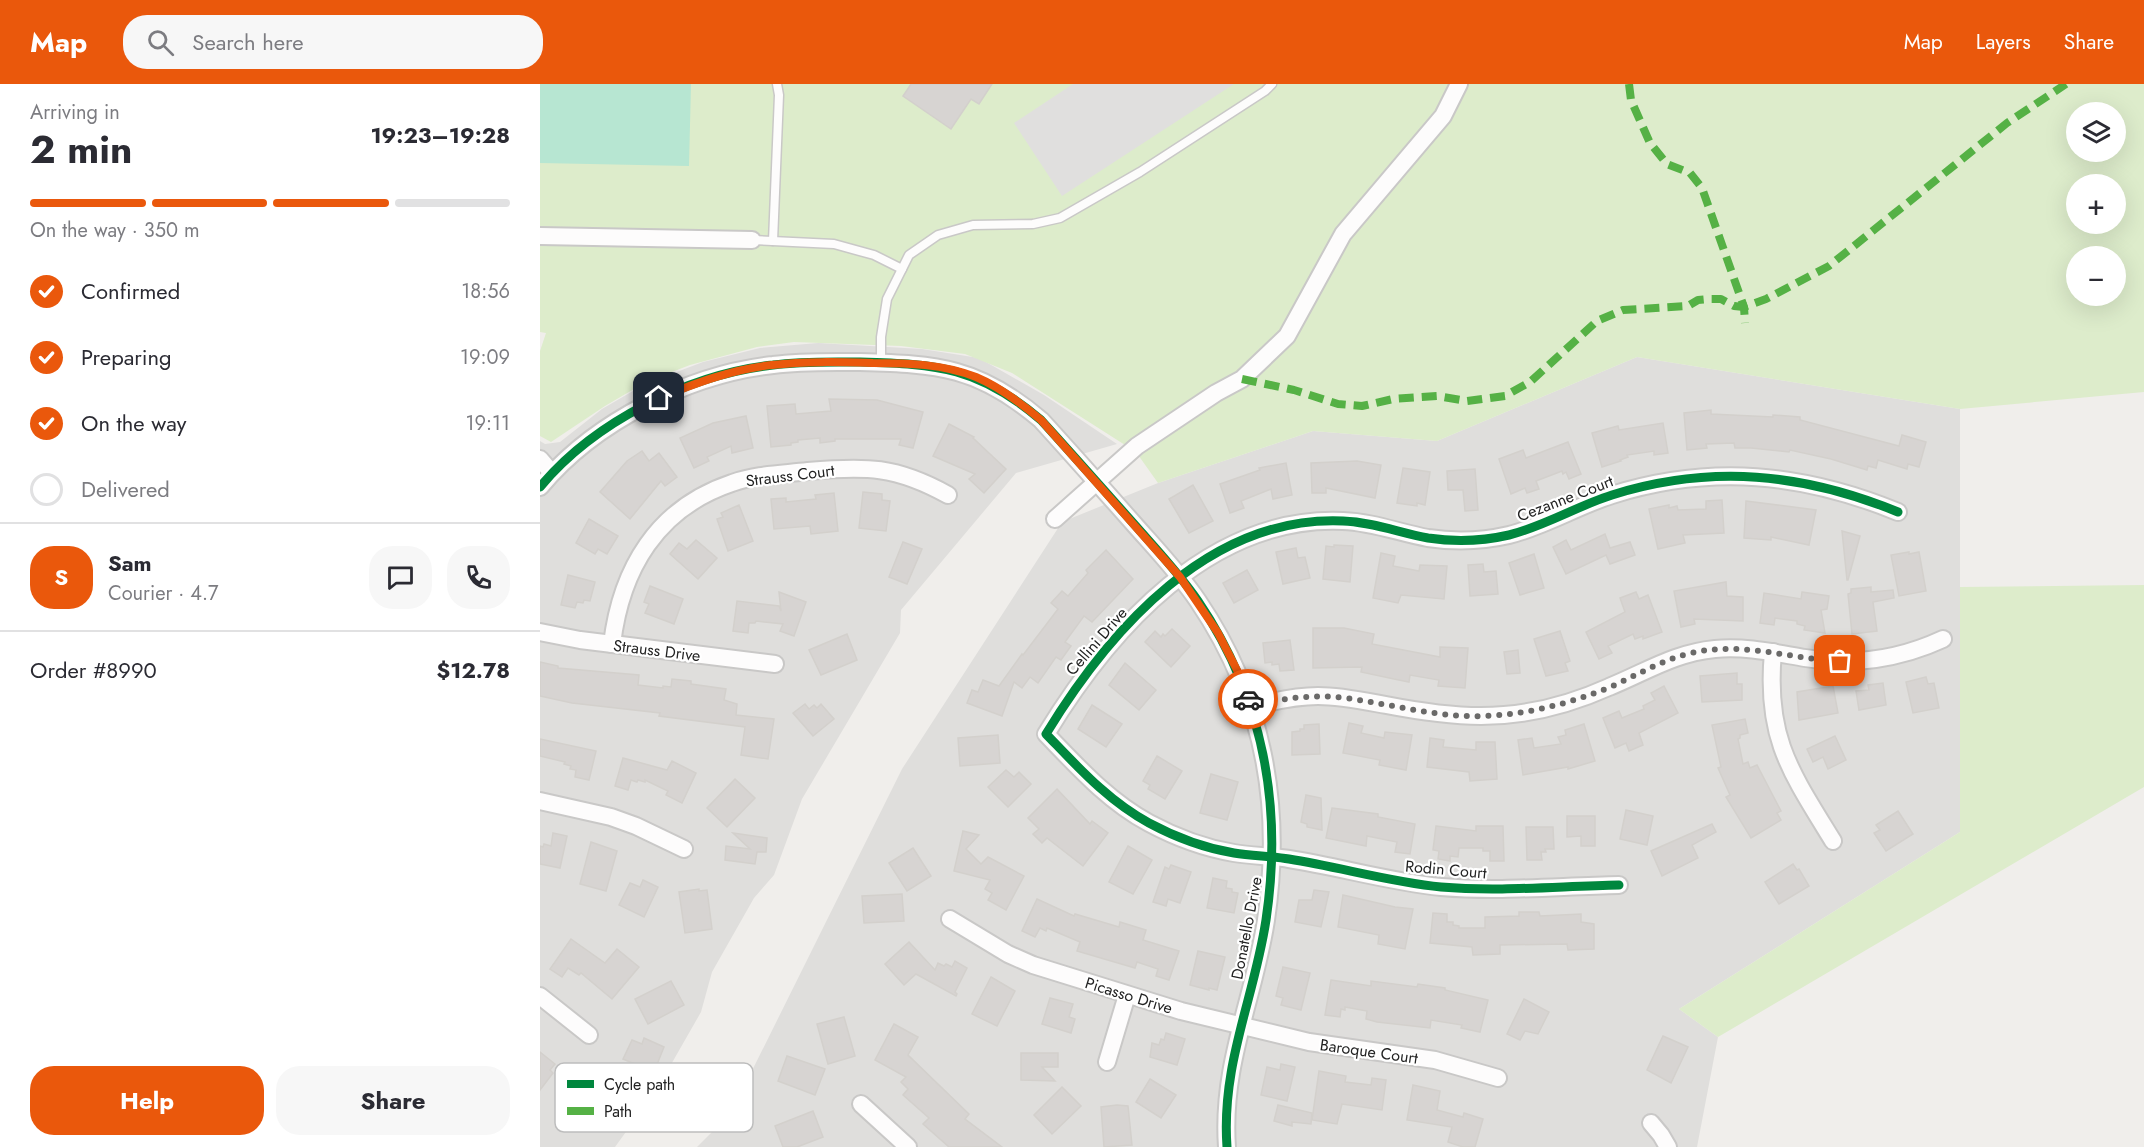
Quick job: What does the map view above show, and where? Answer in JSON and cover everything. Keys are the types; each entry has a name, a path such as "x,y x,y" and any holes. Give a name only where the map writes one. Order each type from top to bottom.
{"street":[{"path":"1055,519 1137,446 1216,393 1242,379 1287,336 1343,234 1443,116 1459,84"},
{"path":"540,236 752,240"},
{"name":"Donatello Drive","path":"540,487 552,473 591,440 624,417 659,398 729,373 771,365 813,362 881,363 926,365 950,369 976,377 998,388 1041,420 1180,577 1218,633 1237,670 1261,741 1269,780 1273,819 1273,857 1265,924 1240,1025 1227,1095 1227,1147"},
{"path":"540,459 552,473"},
{"name":"Strauss Court","path":"612,644 618,605 627,579 639,557 653,536 672,517 710,491 733,482 759,476 875,468 901,473 925,482 948,495"},
{"name":"Cezanne Court","path":"1180,577 1229,544 1256,533 1286,525 1314,521 1345,521 1375,525 1428,538 1481,539 1509,535 1536,526 1610,495 1645,485 1690,478 1757,476 1796,480 1863,497 1898,512"},
{"name":"Cellini Drive","path":"1046,734 1088,671 1116,637 1180,577"},
{"name":"Strauss Drive","path":"540,632 612,644 775,664"},
{"path":"1251,707 1290,698 1318,696 1345,698 1447,715 1482,716 1518,713 1581,698 1611,687 1666,660 1692,653 1742,648 1807,658 1854,661 1880,659 1906,653 1943,639"},
{"path":"1773,652 1771,680 1776,730 1794,777 1833,841"},
{"name":"Rodin Court","path":"1046,734 1095,785 1121,805 1147,822 1203,846 1234,853 1273,857 1439,886 1470,889 1619,885"},
{"path":"540,801 611,817 684,849"},
{"name":"Picasso Drive","path":"950,919 1033,965 1127,995 1240,1025"},
{"path":"1107,1062 1127,995"},
{"path":"540,996 589,1035"},
{"name":"Baroque Court","path":"1240,1025 1309,1042 1435,1060 1498,1078"},
{"path":"861,1104 908,1147"},
{"path":"1651,1123 1668,1147"}],"lane":[{"path":"773,241 779,95 777,84"},
{"path":"881,363 881,337 887,299 909,255 938,235 973,225 1033,225 1060,218 1140,172 1265,91 1272,84"},
{"path":"752,240 834,244 874,255 902,269"}],"shaded area":[{"path":"1073,84 1234,84 1062,196 1014,123"},
{"path":"818,343 922,349 979,358 1044,395 1117,444 1016,473 901,610 900,633 802,799 774,875 754,898 712,972 701,1012 672,1063 555,1063 555,1132 626,1132 615,1147 540,1147 540,441 545,444 560,442 602,409 645,384 703,362 760,348"},
{"path":"1637,357 1960,409 1960,832 1679,1009 1718,1037 1697,1147 697,1147 712,1132 753,1132 753,1069 902,769 1062,522 1158,483 1313,431 1437,441"}],"green space":[{"path":"540,84 2144,84 2144,392 1960,409 1637,357 1437,441 1313,431 1158,483 1136,452 1012,373 965,354 901,346 794,342 757,347 690,365 646,382 551,442 540,436 540,351 546,333 540,332"},
{"path":"540,84 691,84 689,166 540,163"},
{"path":"2144,585 2144,787 1718,1037 1679,1009 1960,832 1960,587"}],"building":[{"path":"911,84 992,84 979,104 971,99 951,129 903,96"},
{"path":"829,399 877,400 923,412 913,448 899,445 901,439 835,439 835,441 820,443 820,438 798,440 791,445 771,447 767,406 795,404 796,414 831,411"},
{"path":"1711,410 1711,414 1800,417 1800,420 1899,446 1902,435 1926,442 1919,467 1908,464 1907,469 1878,460 1876,468 1868,466 1867,470 1790,450 1789,452 1735,448 1734,443 1706,444 1707,448 1687,450 1684,413"},
{"path":"746,416 753,448 732,453 731,446 707,457 709,461 694,468 680,438 713,423"},
{"path":"1663,423 1668,453 1654,455 1654,451 1627,455 1628,457 1621,461 1602,467 1592,433 1618,426 1619,430"},
{"path":"949,424 974,437 1006,469 984,493 969,479 975,474 933,456"},
{"path":"1568,442 1581,474 1569,479 1566,472 1563,474 1562,471 1536,481 1539,489 1527,493 1525,488 1511,494 1499,459 1523,450 1526,458"},
{"path":"642,451 649,461 659,453 677,477 665,486 661,481 630,519 600,492 627,461"},
{"path":"1357,461 1381,465 1375,498 1326,488 1326,493 1312,493 1311,463"},
{"path":"1286,463 1292,495 1273,499 1271,489 1241,501 1244,508 1230,513 1220,484 1260,470 1259,468"},
{"path":"1403,468 1430,472 1425,505 1397,503"},
{"path":"1475,469 1478,510 1465,511 1463,490 1448,490 1447,471"},
{"path":"1193,485 1213,521 1189,533 1169,499"},
{"path":"863,492 882,494 882,500 890,501 886,531 859,528"},
{"path":"834,493 838,531 811,534 810,526 774,529 771,499 786,498 786,502 816,499 815,495"},
{"path":"1722,500 1724,533 1683,535 1685,543 1658,549 1649,509 1669,505 1669,508 1677,506 1678,510 1706,509 1706,501"},
{"path":"1746,501 1816,510 1809,545 1771,537 1771,540 1744,538"},
{"path":"739,505 753,541 728,551 717,519 723,517 721,513"},
{"path":"589,519 618,536 607,554 598,549 595,554 576,543"},
{"path":"1842,531 1860,536 1848,580 1847,580"},
{"path":"1605,534 1610,548 1630,542 1635,555 1610,564 1606,555 1566,574 1553,547 1566,540 1571,550"},
{"path":"696,540 717,558 698,579 670,554 679,543 687,549"},
{"path":"903,542 922,549 907,584 889,577"},
{"path":"1334,545 1353,546 1350,582 1323,579 1326,546 1334,547"},
{"path":"1296,548 1298,558 1305,557 1310,578 1283,584 1276,552"},
{"path":"1106,550 1133,579 1092,622 1084,616 1065,642 1071,646 1061,660 1056,657 1038,683 1030,677 1022,688 1014,682 1002,716 967,703 972,690 978,692 983,680 999,686 1058,609 1051,603 1062,591 1068,596 1088,573 1086,570"},
{"path":"1909,552 1909,554 1919,552 1926,591 1899,596 1891,555"},
{"path":"1381,553 1395,556 1393,566 1419,571 1420,565 1447,566 1444,599 1401,595 1398,603 1373,598"},
{"path":"1534,554 1544,588 1520,595 1509,563"},
{"path":"1483,564 1484,572 1496,571 1498,594 1470,596 1468,565"},
{"path":"1247,570 1258,590 1234,603 1223,583"},
{"path":"568,575 595,582 590,601 577,602 575,608 561,605"},
{"path":"1726,582 1727,596 1743,597 1743,621 1694,619 1695,624 1681,627 1674,591"},
{"path":"650,586 683,599 674,624 645,613 649,604 644,602"},
{"path":"1871,587 1871,592 1893,590 1894,598 1873,602 1877,631 1852,634 1848,594 1851,593 1851,589"},
{"path":"779,592 806,602 794,636 780,631 783,624 756,621 749,623 748,633 733,631 737,601 779,606 781,611"},
{"path":"1636,592 1639,599 1648,595 1662,632 1643,639 1643,636 1635,639 1633,634 1608,646 1612,653 1599,659 1586,632 1625,612 1620,598"},
{"path":"1802,592 1829,596 1827,609 1821,610 1825,633 1804,630 1805,626 1797,624 1797,621 1775,618 1774,625 1760,623 1764,593 1801,599"},
{"path":"1313,628 1344,628 1374,634 1372,644 1440,657 1440,647 1468,648 1465,688 1438,686 1439,680 1410,675 1409,682 1394,679 1361,672 1362,667 1313,668"},
{"path":"1172,629 1190,646 1171,667 1145,642 1155,631 1161,637"},
{"path":"1560,631 1570,661 1565,663 1568,671 1546,676 1534,639"},
{"path":"847,634 857,660 821,675 809,650"},
{"path":"1290,640 1294,670 1280,671 1279,664 1265,663 1263,643"},
{"path":"1518,650 1520,673 1507,674 1504,652"},
{"path":"540,662 558,666 558,668 639,675 638,685 671,687 672,679 726,689 724,700 737,704 736,715 774,719 768,759 741,755 745,727 659,716 660,713 572,703 540,696"},
{"path":"1125,663 1156,690 1139,710 1109,685"},
{"path":"1737,673 1737,684 1742,684 1742,700 1702,702 1700,676"},
{"path":"1926,677 1928,684 1934,683 1939,708 1913,713 1906,682"},
{"path":"1883,683 1886,705 1859,710 1856,691 1869,690 1868,685"},
{"path":"1664,686 1678,713 1639,733 1643,745 1629,751 1626,743 1615,748 1603,718 1619,711 1622,718 1644,709 1643,706 1655,700 1651,693"},
{"path":"1833,686 1838,713 1799,720 1797,692"},
{"path":"805,704 809,709 814,705 817,708 821,704 834,719 813,736 793,713"},
{"path":"1092,705 1122,724 1106,747 1078,729"},
{"path":"1745,719 1748,733 1740,735 1738,739 1743,764 1748,762 1750,768 1757,765 1781,811 1777,813 1781,820 1751,838 1726,797 1730,795 1718,768 1721,767 1712,725"},
{"path":"1349,723 1363,726 1361,733 1384,738 1385,732 1412,735 1406,770 1379,765 1380,760 1343,753"},
{"path":"1319,724 1320,754 1292,755 1292,732 1304,729 1304,725"},
{"path":"1584,724 1595,761 1568,769 1568,767 1523,775 1518,740 1532,738 1534,748 1561,744 1558,737 1566,735 1565,730"},
{"path":"998,735 1000,763 960,766 958,738"},
{"path":"1835,736 1846,760 1828,769 1823,757 1813,762 1807,749"},
{"path":"1430,738 1444,740 1443,747 1476,750 1476,742 1495,742 1497,779 1470,781 1469,772 1427,767"},
{"path":"540,739 596,751 589,780 575,777 576,770 570,769 571,766 564,764 565,762 540,756"},
{"path":"1157,756 1182,771 1165,799 1148,789 1150,785 1143,781"},
{"path":"623,758 667,770 672,761 696,773 682,803 666,795 668,791 645,780 645,782 638,780 637,782 631,780 628,790 615,786"},
{"path":"1006,770 1014,777 1019,772 1031,784 1008,807 988,787"},
{"path":"1211,774 1238,782 1227,820 1200,813"},
{"path":"735,779 755,798 727,827 707,808"},
{"path":"1057,789 1090,824 1092,821 1108,833 1083,866 1047,838 1042,843 1033,834 1039,829 1028,818"},
{"path":"1306,795 1321,798 1322,830 1307,827 1307,824 1301,822"},
{"path":"1332,808 1378,814 1378,817 1415,824 1410,854 1395,852 1397,842 1367,836 1366,846 1326,838"},
{"path":"1626,810 1653,816 1647,845 1620,839"},
{"path":"1898,811 1913,834 1886,851 1874,833 1880,830 1876,825"},
{"path":"1567,816 1595,816 1595,846 1581,846 1581,836 1567,837"},
{"path":"1712,824 1716,832 1692,845 1698,858 1662,876 1651,851"},
{"path":"1436,826 1476,831 1476,826 1503,826 1504,861 1490,861 1490,851 1483,851 1483,848 1459,848 1458,857 1450,856 1450,861 1438,859 1439,851 1433,850"},
{"path":"1526,827 1553,827 1554,849 1545,849 1546,852 1541,852 1542,860 1527,860"},
{"path":"963,831 979,835 966,849 981,864 988,857 1024,876 1006,910 988,900 992,893 985,889 990,880 954,871"},
{"path":"553,833 567,836 560,868 540,864 540,846 543,847 544,844 551,846"},
{"path":"733,833 767,838 766,852 757,852 755,864 725,860 726,846 750,849"},
{"path":"591,842 617,851 606,891 580,884"},
{"path":"1128,846 1152,860 1133,894 1109,882"},
{"path":"913,848 931,876 907,891 889,863"},
{"path":"1793,864 1797,870 1799,869 1809,886 1779,904 1765,882"},
{"path":"1171,865 1191,872 1180,903 1168,899 1166,906 1153,902 1165,867 1169,869"},
{"path":"1213,878 1227,881 1226,888 1238,893 1234,913 1207,908"},
{"path":"643,880 658,887 644,917 619,905 630,883 640,887"},
{"path":"699,889 699,891 707,890 712,929 685,933 679,892"},
{"path":"1314,890 1329,892 1321,927 1295,922 1299,900 1312,900"},
{"path":"902,894 904,921 864,923 862,896"},
{"path":"1343,895 1413,909 1405,949 1378,944 1379,935 1338,927"},
{"path":"1037,899 1074,916 1075,914 1119,927 1120,922 1146,930 1143,940 1179,951 1169,980 1156,976 1158,969 1137,962 1135,968 1077,951 1080,942 1047,928 1046,931 1040,928 1035,937 1022,931"},
{"path":"1519,912 1539,912 1540,916 1581,914 1581,922 1594,924 1594,949 1568,950 1567,944 1500,945 1500,954 1473,955 1472,947 1430,943 1433,913 1447,914 1447,922 1453,922 1453,925 1459,928 1485,928 1485,917 1519,916"},
{"path":"571,939 605,963 617,949 639,967 612,999 581,973 579,975 568,968 562,977 550,969"},
{"path":"909,942 935,970 938,963 952,967 955,961 967,968 955,992 956,996 916,974 904,985 885,964"},
{"path":"1198,951 1225,957 1217,990 1190,985"},
{"path":"1283,967 1310,973 1301,1010 1281,1005 1283,998 1276,996"},
{"path":"991,977 1015,991 997,1026 972,1014"},
{"path":"1331,980 1371,986 1371,981 1417,987 1418,984 1445,988 1445,990 1488,1000 1480,1032 1461,1028 1462,1025 1431,1020 1430,1028 1377,1022 1366,1019 1367,1011 1345,1007 1345,1010 1341,1009 1340,1017 1325,1015"},
{"path":"671,981 684,1005 648,1024 635,999"},
{"path":"1050,998 1073,1004 1069,1017 1075,1019 1071,1033 1042,1024"},
{"path":"1524,999 1549,1012 1538,1034 1525,1031 1520,1040 1507,1034"},
{"path":"844,1017 855,1056 828,1064 817,1024"},
{"path":"894,1024 918,1037 908,1055 969,1114 965,1119 1002,1147 949,1147 923,1124 929,1118 903,1095 908,1089 901,1082 906,1077 875,1060"},
{"path":"1166,1033 1185,1039 1177,1065 1150,1057 1152,1043 1159,1045"},
{"path":"1663,1036 1688,1047 1671,1083 1647,1070"},
{"path":"644,1038 664,1047 658,1063 633,1063 623,1059 632,1040 642,1044"},
{"path":"540,1052 555,1064 550,1070 553,1073 540,1090"},
{"path":"1021,1053 1058,1053 1058,1067 1042,1067 1055,1081 1021,1080"},
{"path":"787,1056 825,1069 815,1095 778,1081"},
{"path":"1281,1064 1295,1067 1287,1101 1261,1095 1267,1067 1280,1070"},
{"path":"1319,1071 1346,1076 1345,1082 1371,1085 1372,1078 1386,1080 1382,1110 1342,1104 1337,1124 1312,1120"},
{"path":"1150,1079 1176,1095 1161,1118 1136,1102"},
{"path":"1413,1085 1440,1091 1437,1110 1463,1117 1464,1113 1483,1119 1475,1147 1463,1147 1448,1142 1452,1127 1407,1120"},
{"path":"1062,1087 1081,1106 1052,1134 1034,1115"},
{"path":"1278,1105 1312,1113 1311,1124 1292,1122 1292,1126 1274,1121"},
{"path":"1128,1106 1132,1145 1104,1147 1101,1107"},
{"path":"813,1111 823,1137 797,1147 783,1147 775,1126"}],"marked path":[{"path":"1629,84 1631,100 1650,143 1667,164 1690,173 1702,188 1744,307 1745,323"},
{"path":"1242,379 1294,390 1338,404 1362,406 1393,399 1421,397 1437,396 1467,401 1505,396 1530,382 1597,321 1623,310 1688,306 1698,300 1709,299 1721,299 1734,306 1744,307 1766,299 1829,266 2007,123 2066,84"}],"cycle path":[{"path":"540,487 562,463 587,442 615,422 645,405 677,390 709,379 741,370 773,365 806,362 860,362 935,367 977,379 998,389 1041,420 1167,561 1198,601 1220,638 1253,714 1263,754 1269,794 1272,836 1271,878 1261,949 1240,1032 1229,1088 1226,1117 1227,1147"},
{"path":"1619,885 1508,889 1441,887 1403,882 1289,859 1241,854 1212,848 1169,833 1134,814 1094,782 1046,734 1072,694 1101,656 1133,619 1169,586 1207,558 1249,537 1295,524 1343,521 1438,539 1489,539 1522,531 1612,495 1649,485 1721,476 1792,481 1862,499 1898,512"}],"way so far":[{"path":"1248,699 1251,707 1290,698 1318,696 1345,698 1447,715 1482,716 1550,707 1611,687 1666,660 1715,649 1742,648 1840,661"}],"route":[{"path":"659,398 729,373 771,365 813,362 926,365 976,377 998,388 1041,420 1180,577 1198,600 1218,633 1237,670 1248,699"}]}
